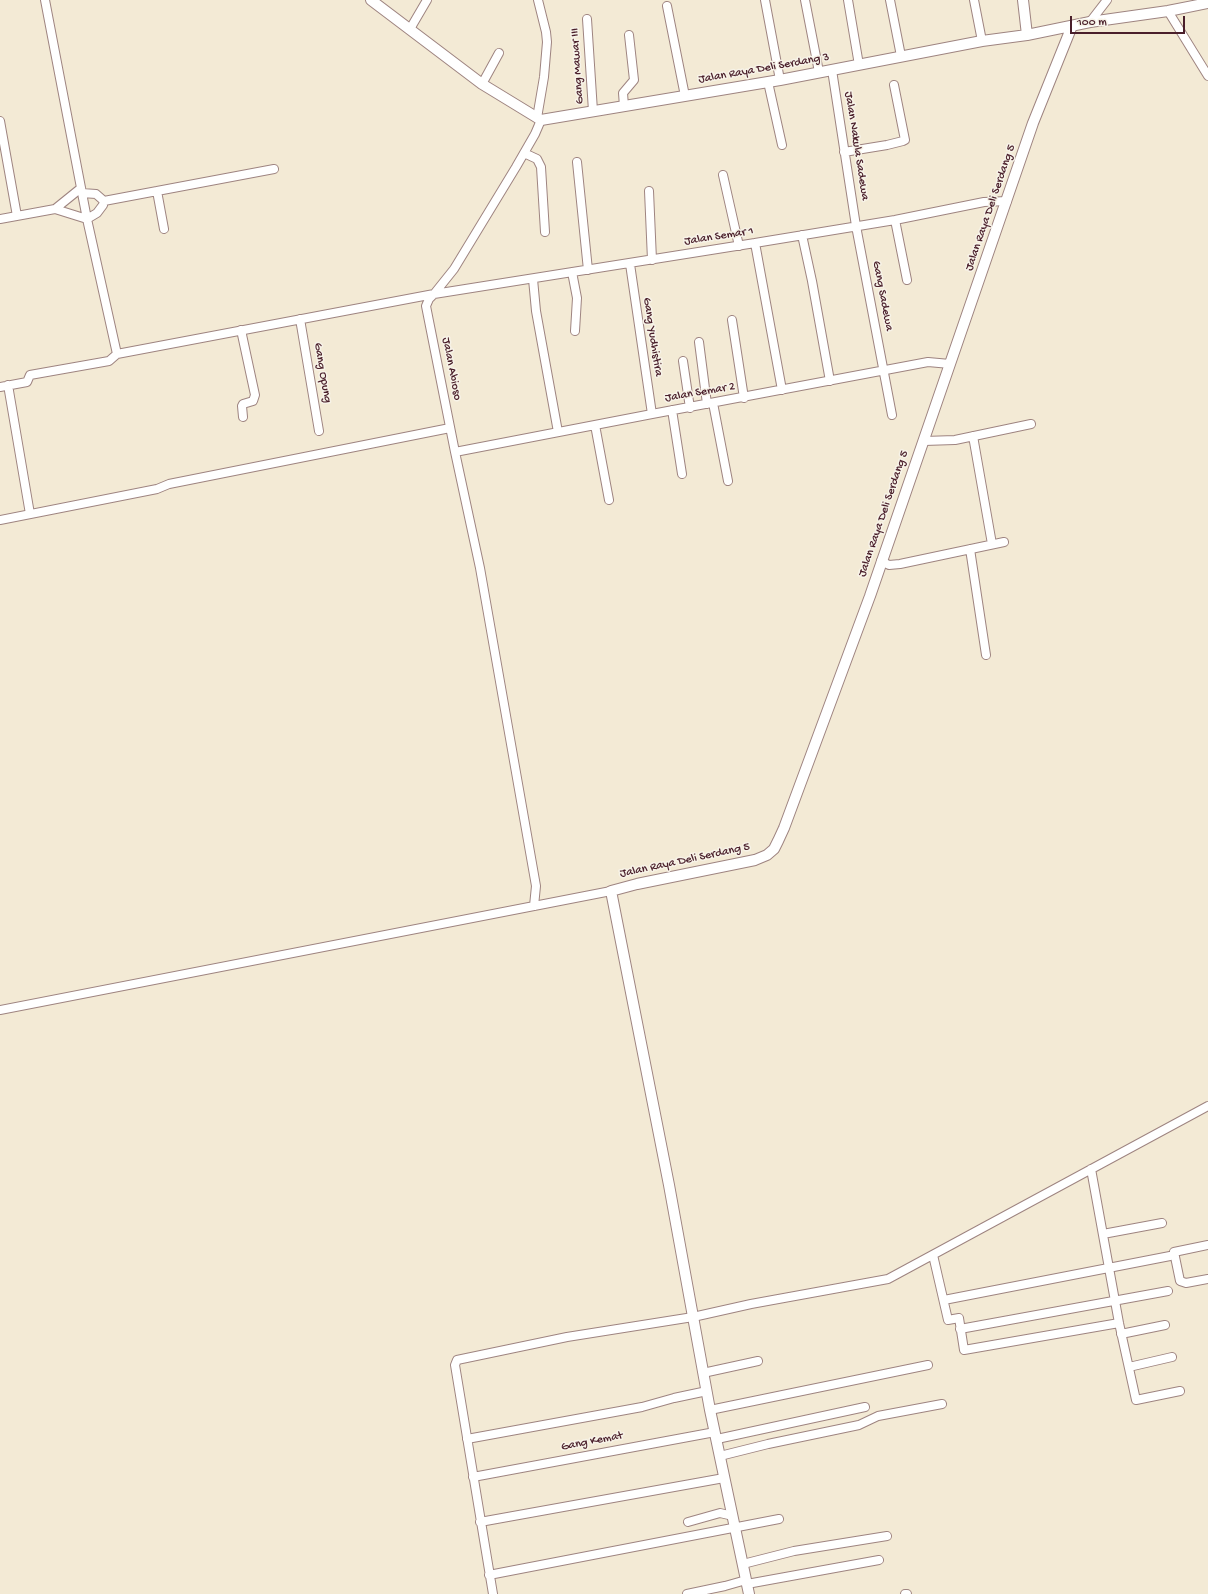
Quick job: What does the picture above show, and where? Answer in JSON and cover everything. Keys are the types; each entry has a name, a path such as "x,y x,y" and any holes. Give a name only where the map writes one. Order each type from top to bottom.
{"street":[{"path":"45,0 87,219 117,354"},
{"path":"371,0 482,84 539,119"},
{"path":"410,29 427,0"},
{"name":"Jalan Abioso","path":"534,906 536,886 480,568 426,306 429,299 442,293 454,269 535,134 539,119 547,42 538,0"},
{"path":"765,0 780,80"},
{"path":"806,0 819,72"},
{"path":"848,0 859,64"},
{"path":"890,0 901,56"},
{"path":"974,0 982,41"},
{"path":"1023,0 1027,35"},
{"path":"1090,22 1107,0"},
{"name":"Jalan Raya Deli Serdang 3","path":"539,119 593,112 780,80 982,41 1027,35 1090,22 1208,4"},
{"path":"667,6 684,96"},
{"path":"1168,11 1208,76"},
{"name":"Gang Mawar III","path":"587,19 593,112"},
{"name":"Jalan Raya Deli Serdang 5","path":"610,891 637,884 755,860 767,855 774,849 784,828 924,441 1004,201 1072,26"},
{"path":"624,106 623,93 634,80 629,35"},
{"path":"482,84 499,53"},
{"name":"Jalan Nakula Sadewa","path":"832,70 856,226"},
{"path":"768,82 782,145"},
{"path":"844,152 887,145 905,140 894,85"},
{"path":"0,121 17,216"},
{"path":"524,153 536,159 541,167 545,232"},
{"path":"577,162 588,270"},
{"path":"104,201 274,168"},
{"path":"723,175 739,246"},
{"path":"82,190 96,194 104,201"},
{"path":"0,219 55,209 82,190"},
{"path":"157,191 164,228"},
{"path":"650,191 652,260"},
{"path":"55,209 87,219 97,213 104,205 104,201"},
{"name":"Jalan Semar 1","path":"4,386 27,382 30,375 109,361 117,354 300,319 442,293 630,264 895,220 984,202 1004,201"},
{"path":"895,220 907,280"},
{"name":"Gang Sadewa","path":"856,226 892,415"},
{"path":"802,235 830,381"},
{"path":"755,243 782,390"},
{"name":"Gang Yudhistira","path":"630,264 652,414"},
{"path":"572,272 577,298 575,331"},
{"path":"533,279 536,311 558,432"},
{"name":"Gang Opung","path":"300,319 319,431"},
{"path":"732,320 744,398"},
{"path":"241,330 255,398 253,401 243,404 243,417"},
{"path":"699,342 710,404 728,481"},
{"path":"683,361 690,408"},
{"name":"Jalan Semar 2","path":"455,452 928,362 949,364"},
{"path":"4,386 30,514"},
{"path":"672,410 682,474"},
{"path":"924,441 956,440 1031,424"},
{"path":"595,425 610,500"},
{"path":"0,520 157,489 169,484 450,428"},
{"path":"973,436 992,544"},
{"path":"881,561 889,565 900,564 1004,542"},
{"path":"970,549 986,655"},
{"path":"0,1010 610,891 669,1184 710,1410 747,1586"},
{"path":"493,1594 455,1365 457,1360 567,1337 693,1317 751,1304 882,1281 902,1272 1208,1106"},
{"path":"1091,1169 1119,1324 1136,1400 1180,1390"},
{"path":"1103,1234 1162,1223"},
{"path":"1208,1245 1174,1252 1180,1282 1186,1283 1208,1279"},
{"path":"933,1255 948,1320 959,1318 964,1350 1119,1324"},
{"path":"944,1300 1170,1256"},
{"path":"960,1329 1168,1291"},
{"path":"1121,1334 1165,1325"},
{"path":"1129,1367 1172,1357"},
{"path":"703,1374 758,1361"},
{"path":"710,1410 928,1365"},
{"path":"467,1439 642,1407 707,1391"},
{"path":"720,1456 768,1444 859,1425 878,1416 942,1404"},
{"name":"Gang Kemat","path":"473,1477 716,1435 865,1407"},
{"path":"480,1522 724,1478"},
{"path":"688,1522 720,1513 732,1516"},
{"path":"489,1575 779,1519"},
{"path":"743,1564 794,1551 887,1536"},
{"path":"687,1594 725,1586 747,1586 879,1560"}]}
